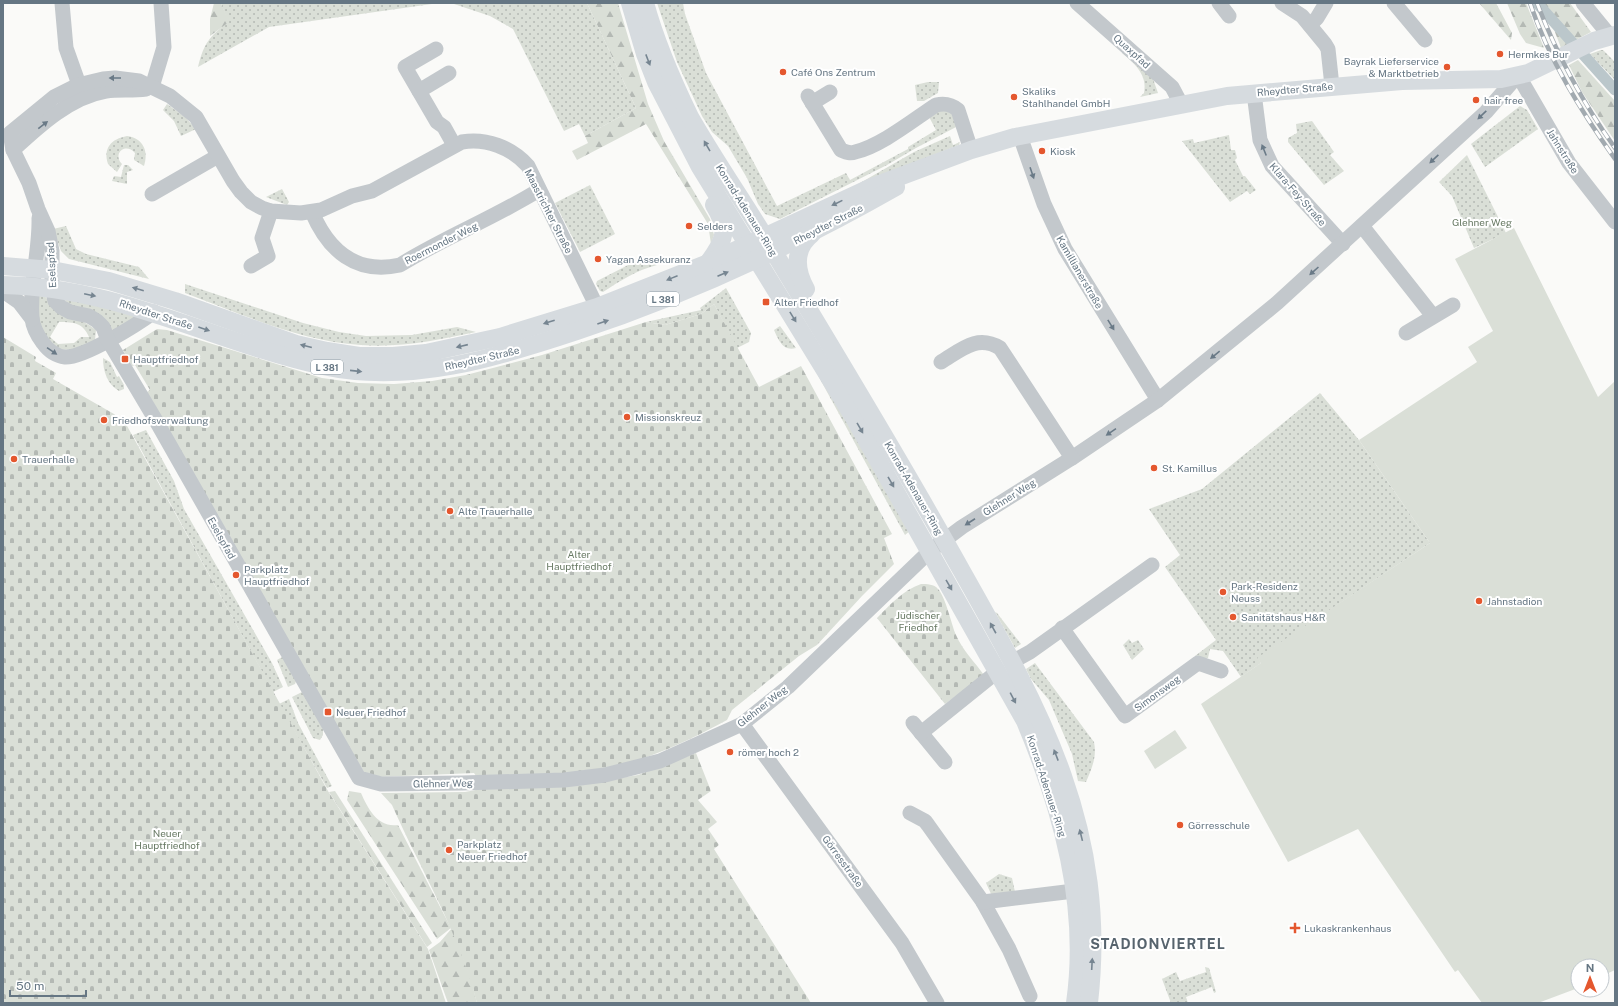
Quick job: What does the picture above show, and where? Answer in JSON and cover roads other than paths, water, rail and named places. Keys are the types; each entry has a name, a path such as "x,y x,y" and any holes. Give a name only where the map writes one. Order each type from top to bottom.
{"main road":[{"name":"Konrad-Adenauer-Ring","path":"630,3 645,54 662,95 700,167 822,331 871,411 944,540 1005,667 1040,756 1066,842 1079,924 1078,975 1075,1003"},
{"name":"Konrad-Adenauer-Ring","path":"645,3 660,49 673,82 690,117 761,248 853,416 930,551 1005,667 1027,690 1055,752 1069,792 1082,838 1090,885 1093,921 1092,967 1089,1003"},
{"name":"Rheydter Straße","path":"3,285 52,288 104,298 154,312 257,347 325,366 358,371 394,373 430,370 506,353 606,321 761,248 872,187 933,166 971,150 1020,136 1181,104 1254,93 1402,81 1480,81 1501,79 1547,65 1590,43 1612,36"},
{"path":"662,95 683,150 693,171 721,216 724,226 724,238 708,263"},
{"name":"Rheydter Straße","path":"3,266 44,269 109,281 145,291 296,344 327,351 359,356 394,356 426,353 460,347 537,326 597,307 708,263 815,232 933,166"},
{"path":"815,232 802,245 797,263 801,280 818,312 822,331"}],"street":[{"path":"62,3 64,38 81,91"},
{"path":"13,150 66,107 81,91 138,90 152,87 164,47 161,3"},
{"name":"Quaxpfad","path":"1077,3 1172,87 1181,104"},
{"path":"1219,3 1229,16"},
{"path":"1282,3 1302,16 1328,49 1332,86"},
{"path":"1310,25 1317,18 1326,3"},
{"path":"1394,3 1425,40"},
{"path":"1583,3 1612,36"},
{"path":"436,49 405,67 437,122 444,127 454,145"},
{"path":"419,91 449,73"},
{"name":"Jahnstraße","path":"1518,75 1570,163 1615,222"},
{"name":"Glehner Weg","path":"358,778 381,784 462,784 564,780 605,775 660,761 742,724 788,687 930,551 944,540 1072,458 1158,400 1265,313 1343,244 1486,112 1518,75"},
{"name":"Maastrichter Straße","path":"152,87 170,96 188,110 202,126 218,156 241,192 262,208 271,211 312,212 330,208 352,196 372,191 462,142 478,141 506,149 515,154 528,166 597,307"},
{"name":"Eselspfad","path":"81,91 54,97 10,133 13,150 29,183 38,209 39,245 44,269 52,288 56,303 70,312 88,316 104,327 108,340 155,419 358,778"},
{"path":"830,92 810,99 840,150 847,153 856,152 881,141 936,105 947,104 958,110 971,150"},
{"name":"Klara-Fey-Straße","path":"1254,93 1260,140 1272,166 1343,244"},
{"name":"Kamillianerstraße","path":"1020,136 1044,204 1065,249 1158,400"},
{"path":"152,194 218,156"},
{"name":"Roermonder Weg","path":"312,212 326,240 338,251 362,264 389,267 400,265 470,226 483,222 539,190"},
{"path":"251,266 268,256 262,238 271,211"},
{"path":"1362,226 1433,316"},
{"name":"Eselspfad","path":"44,269 33,286 32,319 35,329 45,346 60,356 76,356 108,340 154,312"},
{"name":"Eselspfad","path":"3,291 18,302 32,319"},
{"path":"1406,333 1433,316 1453,306"},
{"path":"941,362 979,342 991,343 1000,348 1072,458"},
{"path":"945,762 917,728 1005,667 1030,652 1152,565"},
{"name":"Simonsweg","path":"1062,628 1125,716 1198,663 1221,670"},
{"name":"Görresstraße","path":"742,724 902,943 937,1003"},
{"path":"910,814 925,821 983,902 1009,949 1030,996"},
{"path":"983,902 1074,891"}],"waterway":[{"path":"1537,3 1615,90"}],"railway":[{"path":"1530,3 1556,65 1578,104 1615,159"},
{"path":"1537,3 1562,60 1592,114 1615,148"}],"place":[{"name":"Hermkes Bur","path":"1500,54"},
{"name":"Bayrak Lieferservice & Marktbetrieb","path":"1447,67"},
{"name":"Café Ons Zentrum","path":"783,72"},
{"name":"Skaliks Stahlhandel GmbH","path":"1014,97"},
{"name":"hair free","path":"1476,100"},
{"name":"Kiosk","path":"1042,151"},
{"name":"Selders","path":"689,226"},
{"name":"Yagan Assekuranz","path":"598,259"},
{"name":"Alter Friedhof","path":"766,302"},
{"name":"Hauptfriedhof","path":"125,359"},
{"name":"Missionskreuz","path":"627,417"},
{"name":"Friedhofsverwaltung","path":"104,420"},
{"name":"Trauerhalle","path":"14,459"},
{"name":"St. Kamillus","path":"1154,468"},
{"name":"Alte Trauerhalle","path":"450,511"},
{"name":"Parkplatz Hauptfriedhof","path":"236,575"},
{"name":"Park-Residenz Neuss","path":"1223,592"},
{"name":"Jahnstadion","path":"1479,601"},
{"name":"Sanitätshaus H&R","path":"1233,617"},
{"name":"Neuer Friedhof","path":"328,712"},
{"name":"römer hoch 2","path":"730,752"},
{"name":"Görresschule","path":"1180,825"},
{"name":"Parkplatz Neuer Friedhof","path":"449,850"},
{"name":"Lukaskrankenhaus","path":"1295,928"}],"district":[{"name":"STADIONVIERTEL","path":"1158,944"}],"park label":[{"name":"Alter Hauptfriedhof","path":"579,560"},
{"name":"Jüdischer Friedhof","path":"918,620"},
{"name":"Neuer Hauptfriedhof","path":"167,838"}]}
